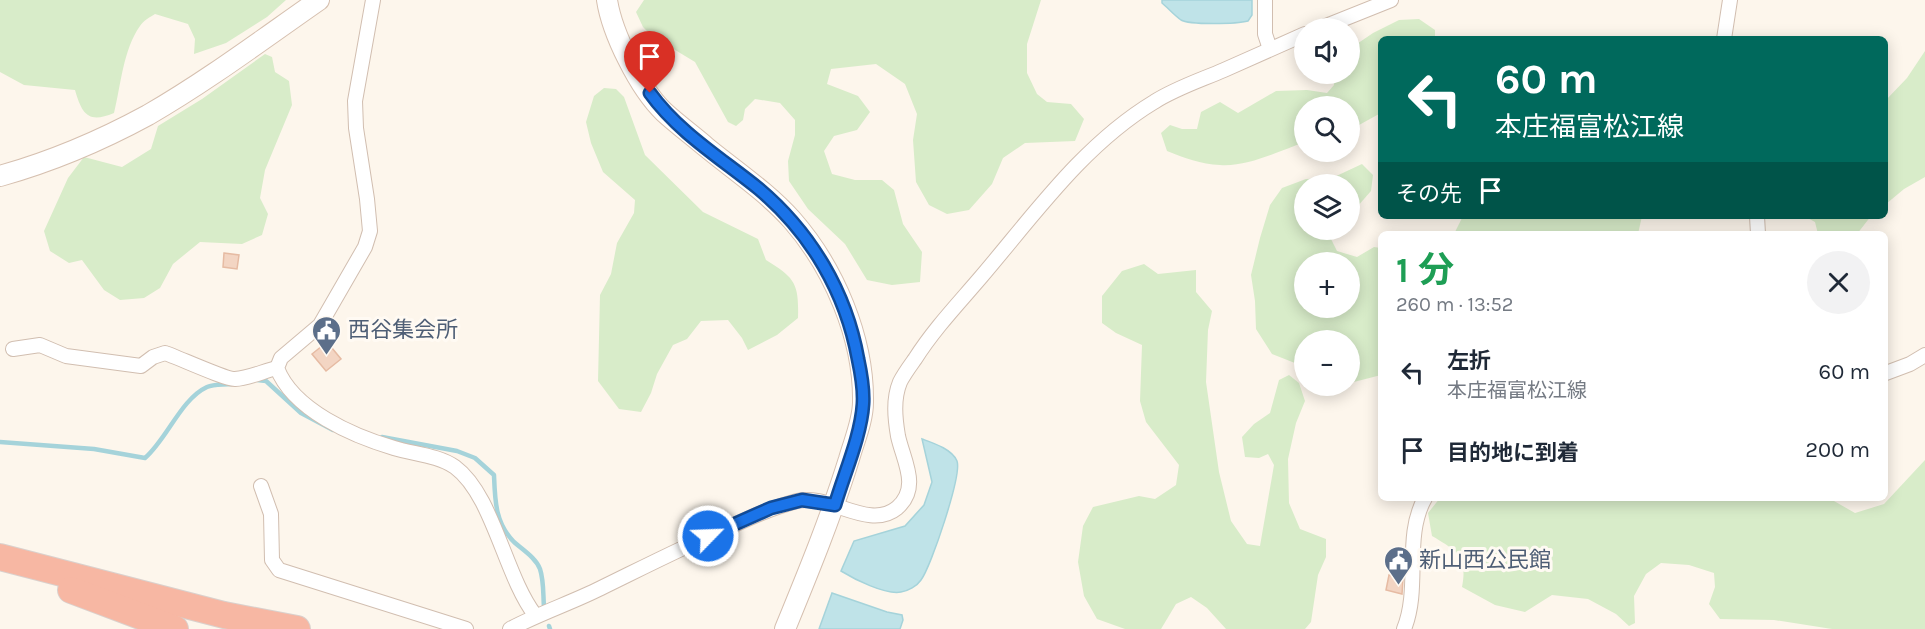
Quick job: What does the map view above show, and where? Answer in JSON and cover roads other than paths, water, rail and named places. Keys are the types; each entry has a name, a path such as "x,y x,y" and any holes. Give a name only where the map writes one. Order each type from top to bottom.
{"highway":[{"path":"0,556 224,615 297,629"},
{"path":"0,566 92,597 175,629"},
{"path":"92,597 146,629"}],"main road":[{"path":"0,176 51,159 147,115 189,90 319,0"},
{"path":"607,0 619,41 638,76 662,110 792,219 815,249 835,287 852,329 863,404 857,433 835,505 785,629"}],"street":[{"path":"373,0 355,101 356,128 370,231 365,247 320,325 280,358 277,368 293,393 307,407 322,417 384,445 444,462 460,472 478,497 522,596 535,615"},
{"path":"1265,0 1266,34 1270,49"},
{"path":"1346,18 1391,0"},
{"path":"1724,36 1730,0"},
{"path":"510,629 535,615 582,597 687,545 771,508 802,500 835,505 869,516 885,514 898,507 906,496 910,482 908,465 898,437 894,403 901,381 930,337 1049,195 1110,134 1154,102 1188,84 1294,39"},
{"path":"13,349 40,345 66,356 141,366 165,352 215,372 223,378 235,379 277,368"},
{"path":"1888,372 1910,364 1925,355"},
{"path":"261,486 271,514 272,560 279,570 466,629"},
{"path":"1404,629 1414,581 1417,513 1423,501"}],"water":[{"path":"1162,0 1252,0 1252,15 1248,21 1242,22 1213,24 1186,22 1173,14 1162,3"},
{"path":"922,439 942,447 955,457 957,470 955,484 938,540 921,580 907,591 894,592 878,589 841,571 854,541 905,526 924,505 932,482"},
{"path":"832,593 902,615 900,629 819,629"}],"waterway":[{"path":"257,380 266,381 301,413 333,430"},
{"path":"0,442 94,449 145,458 189,400 207,387 231,384"},
{"path":"382,437 457,451 475,458 494,475 496,502 503,527 514,542 538,565 542,578 544,607"}],"place":[{"name":"西谷集会所","path":"327,356"},
{"name":"新山西公民館","path":"1398,586"}]}
